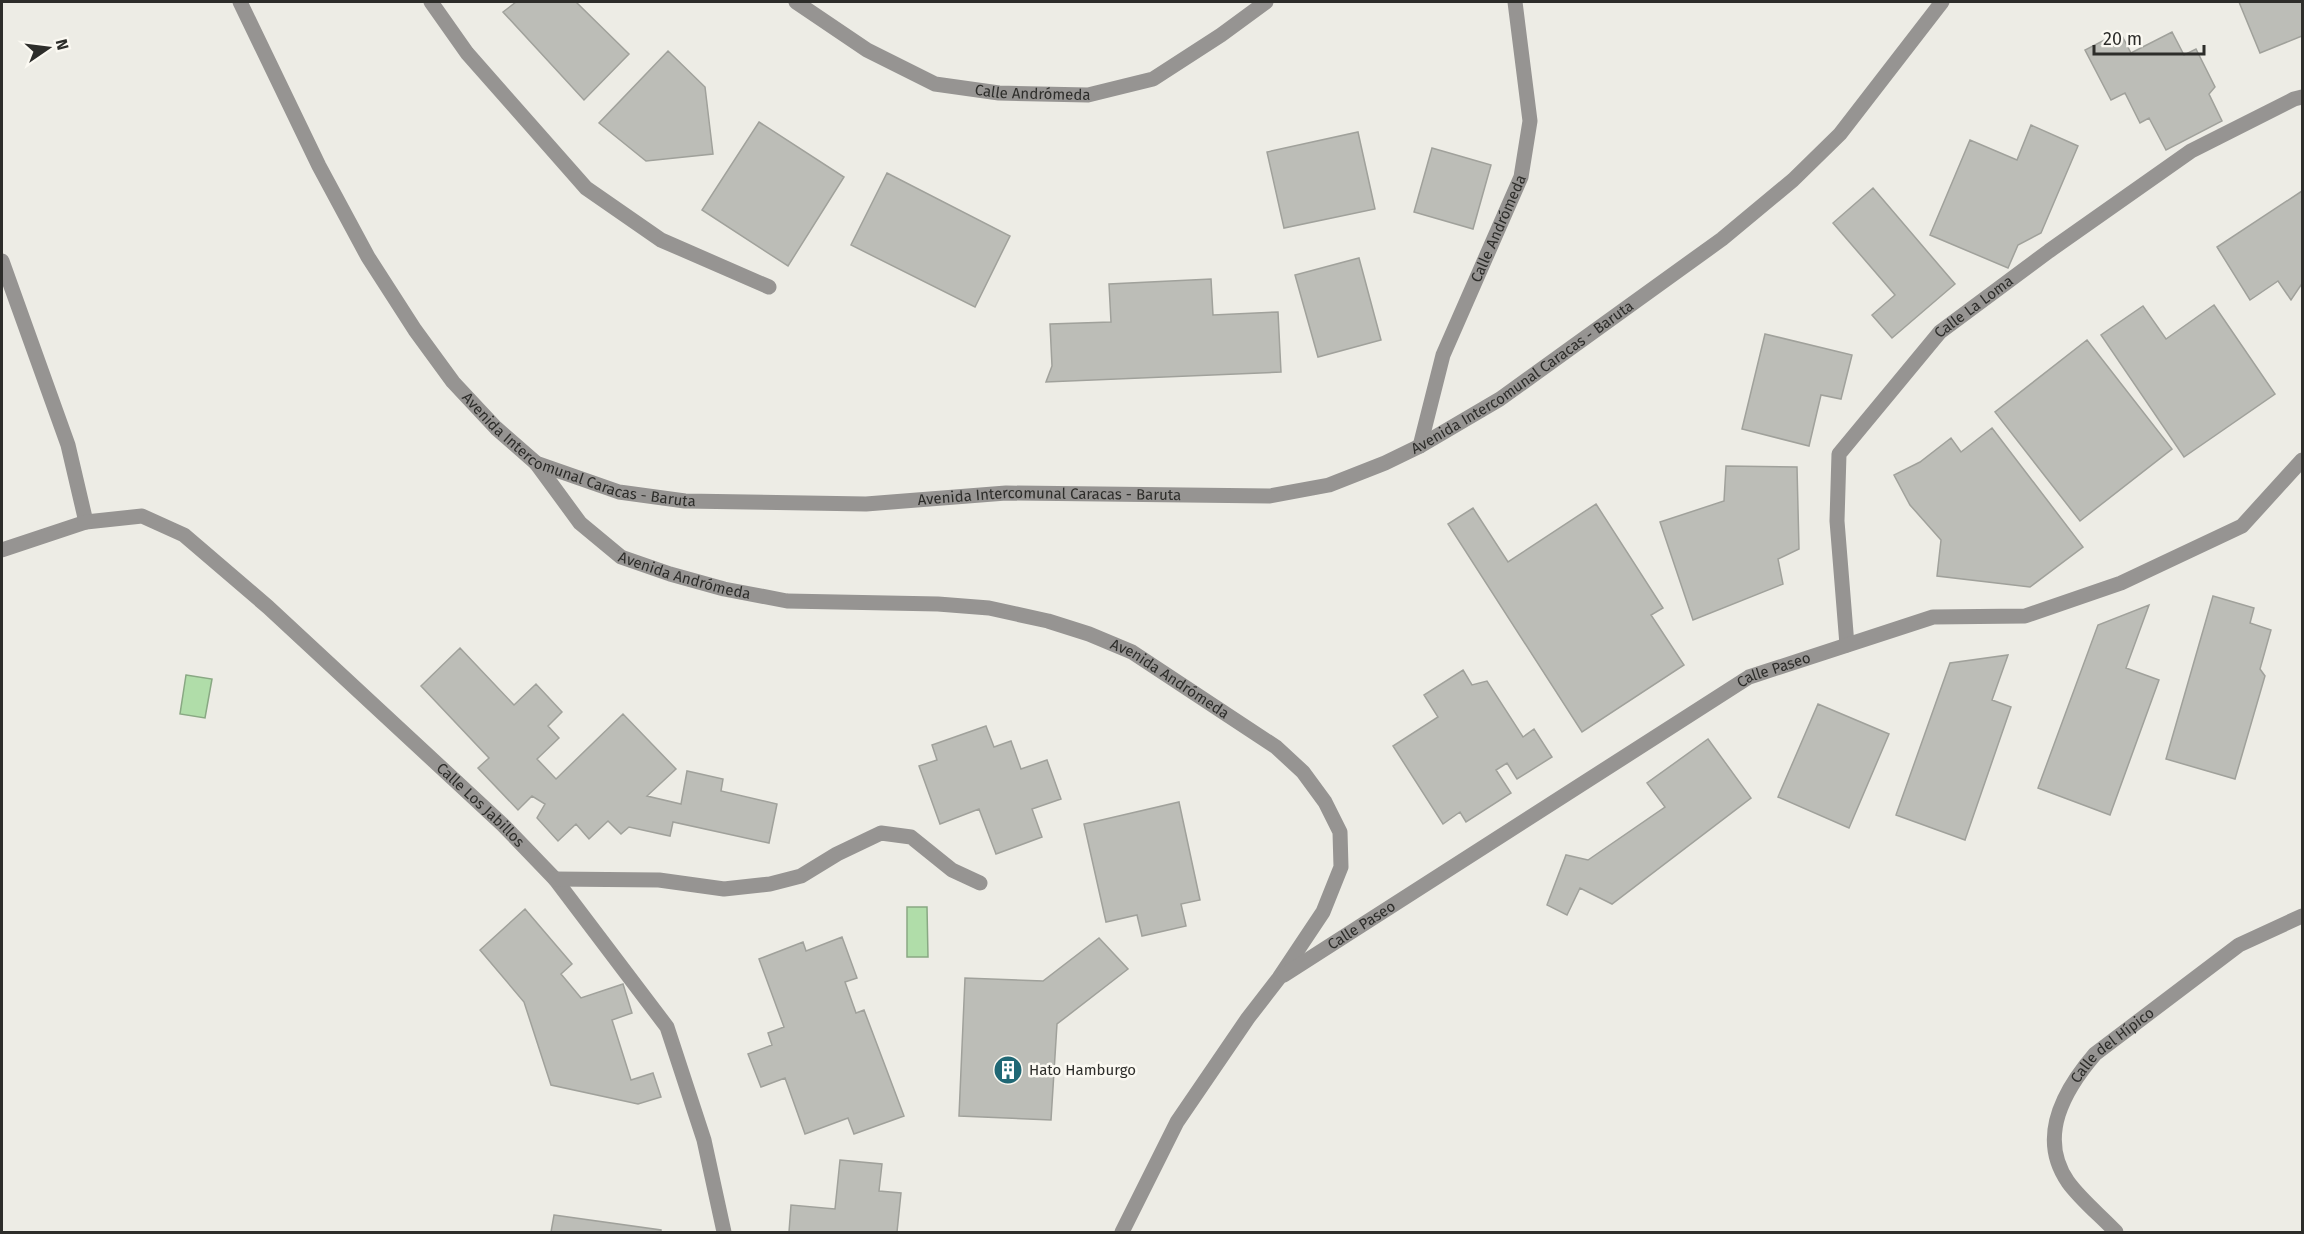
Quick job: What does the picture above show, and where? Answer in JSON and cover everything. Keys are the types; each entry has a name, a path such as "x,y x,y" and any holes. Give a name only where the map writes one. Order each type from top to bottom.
{"street":[{"name":"Avenida Intercomunal Caracas - Baruta","path":"240,2 318,166 374,266 414,330 453,382 496,428 536,463 619,492 685,501 866,504 1006,493 1270,496 1329,485 1420,446 1500,399 1559,357 1722,239 1793,180 1840,134 1942,2"},
{"path":"431,2 467,53 586,188 661,240 769,286"},
{"name":"Calle Andrómeda","path":"796,2 867,50 934,84 999,93 1088,95 1153,78 1221,35 1266,2"},
{"name":"Calle Andrómeda","path":"1420,446 1443,355 1521,177 1530,121 1515,2"},
{"name":"Calle La Loma","path":"1847,645 1837,521 1839,454 1940,332 2040,258 2191,152 2302,97"},
{"path":"2,261 68,445 86,522"},
{"name":"Calle Paseo","path":"1279,978 1749,677 1933,617 2025,616 2121,583 2242,526 2302,460"},
{"name":"Avenida Andrómeda","path":"536,463 580,523 621,556 670,574 724,589 787,601 989,608 1048,621 1089,634 1132,652 1276,747 1303,772 1325,802 1340,832 1341,867 1323,912 1177,1122 1122,1233"},
{"name":"Calle Los Jabillos","path":"2,550 86,522 142,516 184,535 268,607 469,792 555,879 667,1027 704,1140 724,1233"},
{"path":"555,879 659,880 724,889 770,884 801,876 837,854 881,833 911,837 952,870 980,883"},
{"name":"Calle del Hípico","path":"2116,1233 2068,1183 2054,1156 2054,1129 2063,1101 2077,1074 2095,1054 2239,945 2302,916"}],"shaded area":[{"path":"186,675 212,679 205,718 180,714"},
{"path":"907,907 927,907 928,957 907,957"}],"building":[{"path":"516,2 576,2 629,54 584,100 503,12"},
{"path":"2239,2 2302,2 2302,36 2260,53"},
{"path":"2120,32 2131,53 2172,32 2184,55 2196,49 2215,87 2209,94 2222,121 2166,150 2149,118 2140,123 2125,93 2111,100 2085,50"},
{"path":"668,51 705,87 713,154 646,161 599,123"},
{"path":"759,122 844,177 788,266 702,210"},
{"path":"2031,125 2078,146 2041,233 2018,245 2008,268 1930,235 1970,140 2017,160"},
{"path":"1358,132 1375,209 1284,228 1267,152"},
{"path":"1432,148 1491,165 1473,229 1414,212"},
{"path":"887,173 1010,236 975,307 851,245"},
{"path":"1873,188 1955,284 1892,338 1872,315 1895,295 1833,223"},
{"path":"2302,191 2302,287 2301,285 2291,300 2278,281 2250,300 2217,247"},
{"path":"1359,258 1381,340 1318,357 1295,275"},
{"path":"1211,279 1213,315 1278,312 1281,372 1046,382 1052,366 1050,324 1111,322 1109,284"},
{"path":"2214,305 2275,394 2184,457 2101,335 2143,306 2166,339"},
{"path":"1765,334 1852,355 1841,399 1821,395 1809,446 1742,429"},
{"path":"2087,340 2172,449 2080,521 1995,412"},
{"path":"1992,428 2083,547 2030,587 1937,576 1941,540 1910,505 1894,475 1920,462 1951,438 1961,452"},
{"path":"1726,466 1797,467 1799,549 1778,559 1783,584 1693,620 1660,522 1724,501"},
{"path":"1596,504 1663,608 1651,615 1684,665 1582,732 1448,524 1473,508 1508,562"},
{"path":"2213,596 2254,608 2250,623 2271,630 2260,669 2265,676 2235,779 2166,759"},
{"path":"2149,605 2126,668 2159,680 2110,815 2038,788 2098,625"},
{"path":"460,648 514,705 536,684 562,712 548,726 559,738 537,759 556,779 623,714 676,769 647,796 681,804 687,771 723,779 721,791 777,804 769,843 673,822 670,836 629,827 621,834 608,821 589,839 576,824 558,841 537,818 545,804 532,796 518,810 478,768 489,758 421,686"},
{"path":"2008,655 1992,700 2011,707 1965,840 1896,815 1950,663"},
{"path":"1463,670 1472,685 1487,681 1523,737 1534,729 1552,757 1517,779 1507,763 1496,770 1511,793 1466,822 1460,812 1443,824 1393,746 1438,717 1424,695"},
{"path":"1818,704 1889,734 1849,828 1778,797"},
{"path":"986,726 994,747 1011,741 1021,769 1047,760 1061,799 1032,809 1042,837 996,854 979,809 940,824 919,766 937,760 932,745"},
{"path":"1708,739 1751,798 1612,904 1580,888 1567,915 1547,905 1566,855 1588,860 1665,807 1647,783"},
{"path":"1179,802 1200,900 1181,904 1186,926 1142,936 1137,915 1106,922 1084,824"},
{"path":"525,909 572,964 561,974 581,998 623,984 632,1013 612,1020 631,1080 653,1073 661,1097 638,1104 551,1085 524,1002 480,950"},
{"path":"842,937 857,978 845,982 856,1013 864,1010 904,1116 854,1134 848,1118 805,1134 785,1078 761,1087 748,1054 772,1045 768,1033 784,1027 759,959 803,942 806,951"},
{"name":"Hato Hamburgo","path":"1099,938 1128,969 1057,1024 1051,1120 959,1116 965,978 1043,981"},
{"path":"840,1160 882,1164 879,1191 901,1193 897,1232 789,1232 791,1205 835,1209"},
{"path":"554,1215 661,1230 661,1232 551,1232"}],"place":[{"name":"Hato Hamburgo","path":"1008,1070"}]}
